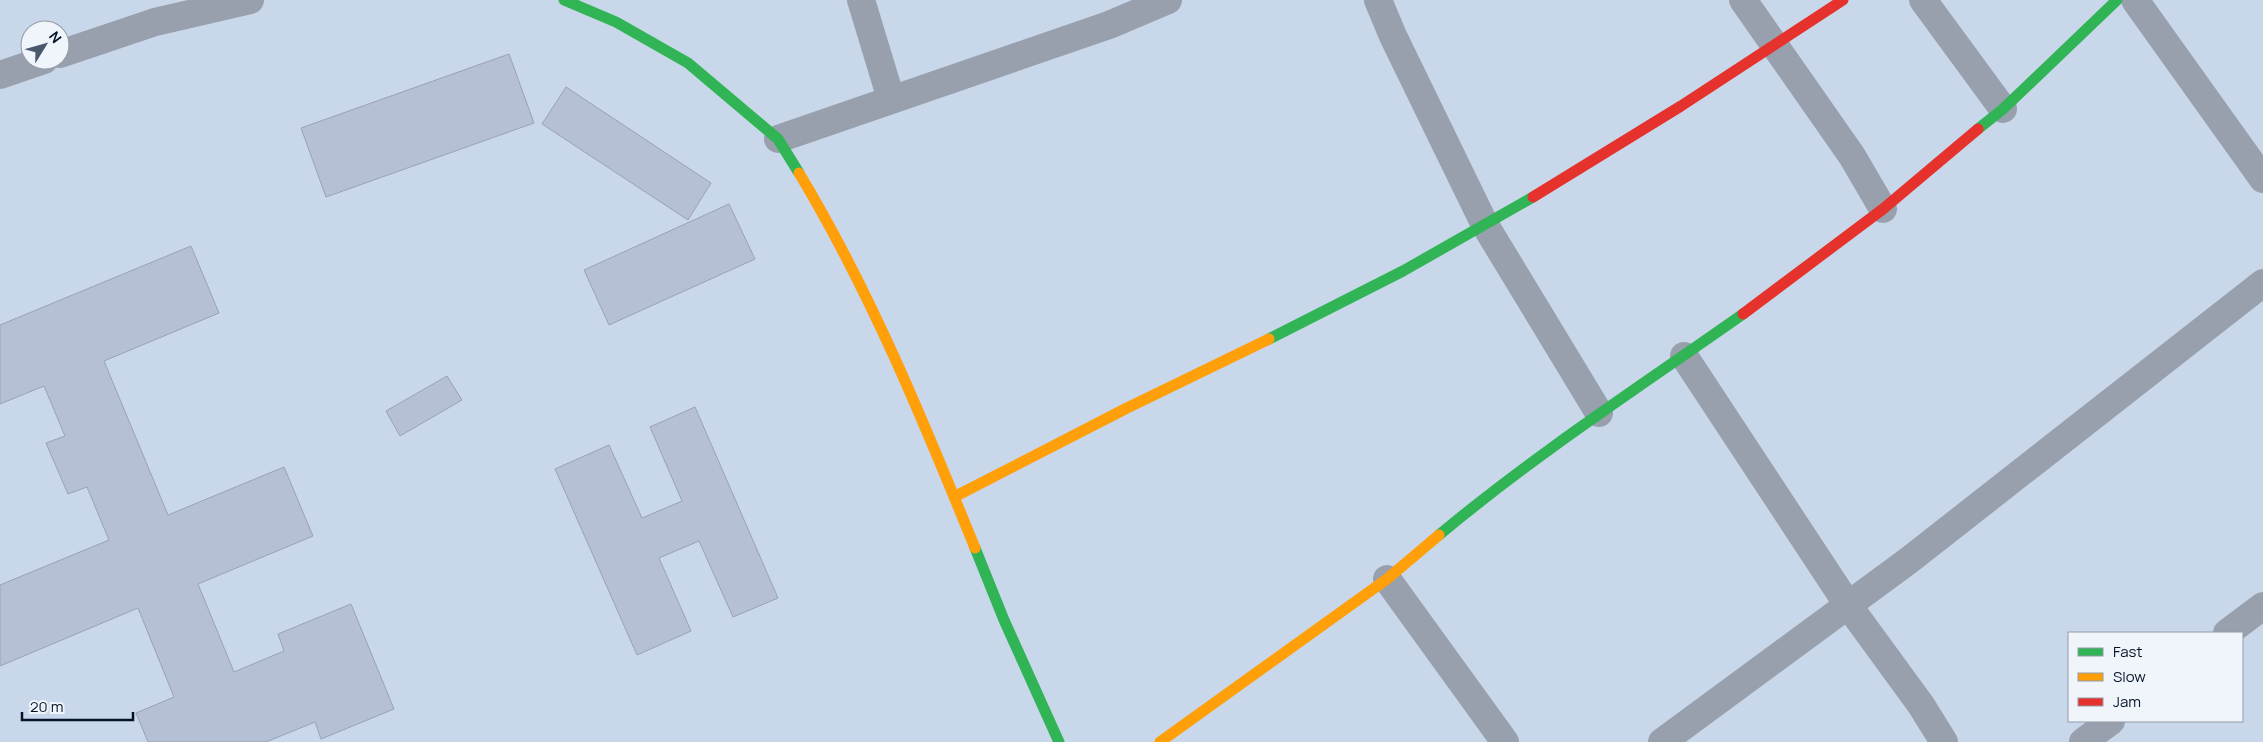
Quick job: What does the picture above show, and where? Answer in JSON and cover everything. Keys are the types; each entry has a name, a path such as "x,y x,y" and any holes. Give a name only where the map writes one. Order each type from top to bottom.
{"street":[{"path":"70,51 155,22 250,0"},
{"path":"567,0 616,22 688,63 778,139 833,232 891,350 1004,620 1059,742"},
{"path":"862,0 891,99"},
{"path":"778,139 1109,25 1168,0"},
{"path":"1378,0 1393,36 1486,225 1599,414"},
{"path":"1743,0 1852,156 1883,208"},
{"path":"954,497 1126,408 1400,272 1486,225 1564,180 1776,46 1843,0"},
{"path":"1923,0 2003,109"},
{"path":"1160,742 1387,579 1468,511 1599,414 1796,276 1883,208 2003,109 2117,0"},
{"path":"2135,0 2263,179"},
{"path":"0,75 20,68"},
{"path":"1662,742 1908,561 2263,283"},
{"path":"1684,356 1848,605 1921,705 1944,742"},
{"path":"1387,579 1505,742"},
{"path":"2228,632 2263,606"},
{"path":"2083,742 2110,722"}],"building":[{"path":"509,54 534,123 326,197 301,128"},
{"path":"566,87 711,183 688,220 542,124"},
{"path":"729,204 755,259 609,325 584,270"},
{"path":"191,246 219,313 104,361 168,515 284,467 313,536 198,584 234,672 284,651 278,634 351,604 394,709 321,739 315,722 266,742 148,742 136,713 174,697 138,608 0,666 0,585 109,540 87,487 68,494 46,443 65,436 44,386 0,404 0,325"},
{"path":"447,376 462,400 400,436 386,411"},
{"path":"695,407 778,598 733,617 699,541 659,558 691,631 637,655 555,469 609,445 642,518 682,501 650,427"}],"traffic: fast":[{"path":"564,0 616,22 688,63 778,139 799,173"},
{"path":"1978,129 2003,109 2117,0"},
{"path":"1269,339 1403,271 1533,197"},
{"path":"1439,535 1551,448 1743,314"},
{"path":"975,548 1004,620 1059,742"}],"traffic: slow":[{"path":"799,173 849,263 872,310 936,452 975,548"},
{"path":"954,497 1127,408 1269,339"},
{"path":"1160,742 1387,579 1439,535"}],"traffic: jam":[{"path":"1533,197 1681,106 1843,0"},
{"path":"1743,314 1883,209 1978,129"}]}
